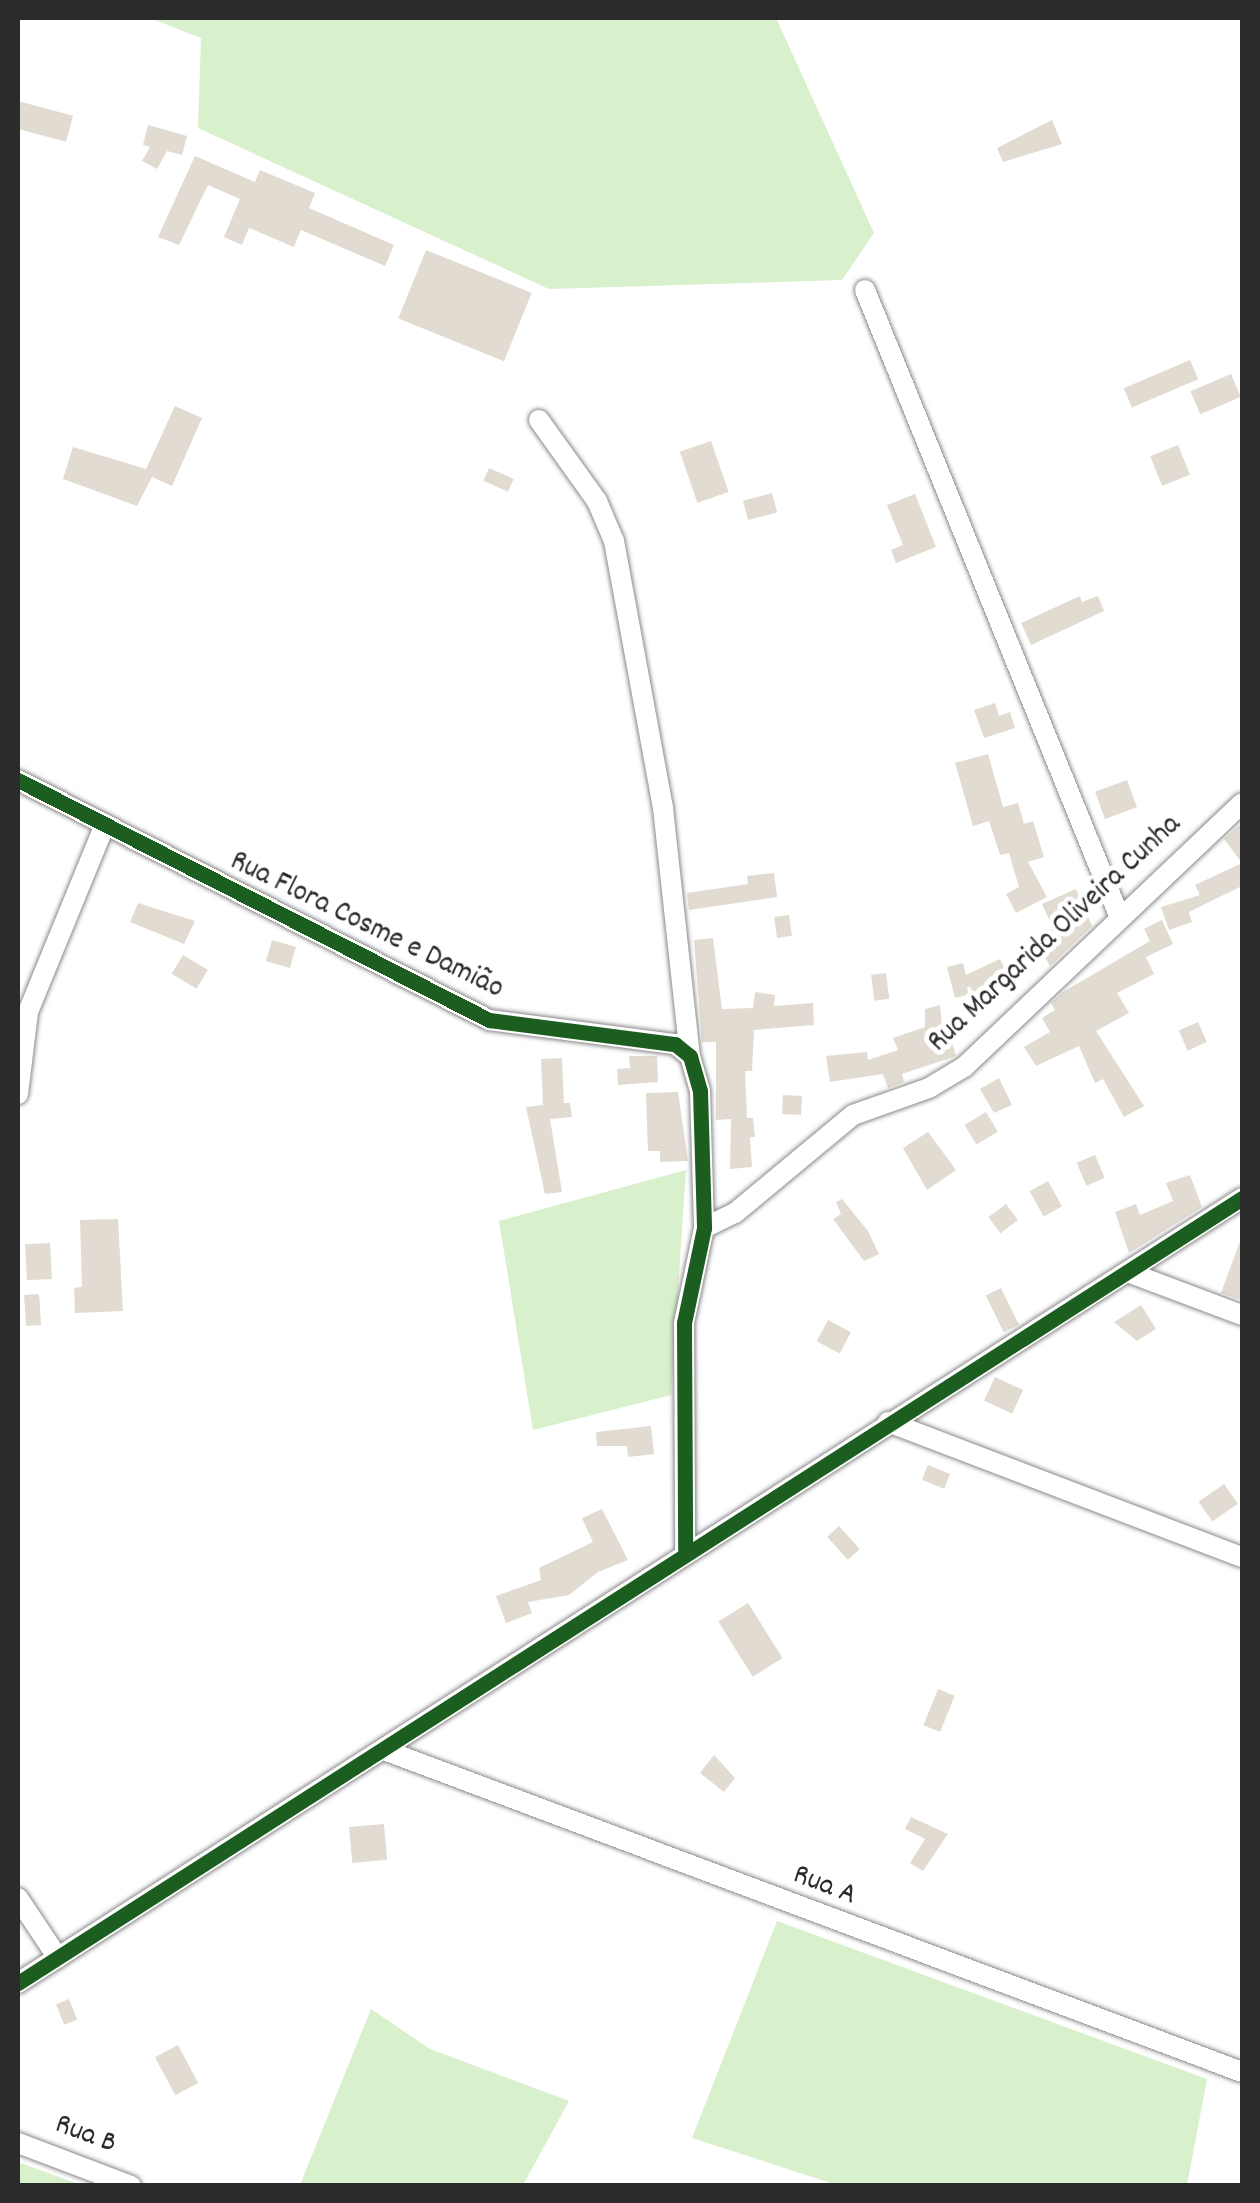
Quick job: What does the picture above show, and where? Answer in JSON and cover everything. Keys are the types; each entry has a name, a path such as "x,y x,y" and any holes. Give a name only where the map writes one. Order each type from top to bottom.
{"street":[{"path":"865,290 1120,918"},
{"path":"538,420 597,501 614,541 663,808 690,1056 700,1091 704,1228 683,1339 686,1552"},
{"name":"Rua Flora Cosme e Damião","path":"18,780 489,1020 676,1044 690,1056"},
{"name":"Rua Margarida Oliveira Cunha","path":"704,1228 735,1213 853,1115 928,1088 964,1067 1242,803"},
{"path":"18,1094 28,1012 104,827"},
{"path":"18,1983 387,1751 686,1552 1130,1273 1242,1198"},
{"path":"1130,1273 1242,1315"},
{"path":"888,1422 1242,1557"},
{"name":"Rua A","path":"387,1751 1242,2072"},
{"path":"18,1898 58,1958"},
{"name":"Rua B","path":"18,2142 131,2186"}],"green space":[{"path":"150,18 776,18 874,233 842,280 549,289 198,128 201,38"},
{"path":"686,1170 671,1395 533,1430 499,1221"},
{"path":"777,1921 1207,2079 1187,2185 837,2185 692,2138"},
{"path":"371,2009 430,2049 569,2101 523,2185 300,2185"},
{"path":"18,2162 81,2185 18,2185"}],"building":[{"path":"18,101 73,116 66,142 18,129"},
{"path":"1052,120 1062,144 1003,162 997,148"},
{"path":"148,125 187,136 182,155 167,151 157,169 142,161 150,147 143,145"},
{"path":"195,156 255,182 260,170 315,193 309,208 394,245 385,266 301,230 294,247 249,228 242,245 224,237 240,199 208,185 179,245 158,237"},
{"path":"426,250 532,293 504,361 398,319"},
{"path":"1190,360 1198,379 1132,407 1124,388"},
{"path":"1231,374 1241,397 1200,414 1190,391"},
{"path":"175,406 202,418 172,486 152,477 137,506 63,479 73,447 146,469"},
{"path":"711,441 729,492 697,503 680,452"},
{"path":"1178,445 1190,475 1162,486 1150,456"},
{"path":"489,468 514,479 508,492 483,481"},
{"path":"772,493 777,512 748,520 743,501"},
{"path":"915,494 936,547 896,563 891,550 903,545 887,505"},
{"path":"1080,596 1082,602 1098,596 1104,611 1031,645 1021,623"},
{"path":"995,703 999,716 1010,712 1015,728 984,738 974,710"},
{"path":"988,754 1003,807 1018,803 1024,824 1033,821 1044,857 1028,862 1047,897 1016,913 1006,894 1019,887 1009,853 1000,855 989,821 973,826 955,763"},
{"path":"1127,780 1137,807 1105,819 1095,792"},
{"path":"1242,823 1242,863 1224,839"},
{"path":"1242,863 1242,886 1189,912 1192,922 1169,930 1161,907 1200,895 1195,885"},
{"path":"774,873 777,897 689,910 687,893 748,884 747,876"},
{"path":"1076,889 1092,926 1050,966 1034,938 1053,928 1042,904"},
{"path":"138,903 195,921 184,944 130,922"},
{"path":"789,915 792,936 777,938 774,917"},
{"path":"1162,920 1173,944 1146,957 1154,974 1117,993 1129,1013 1096,1031 1144,1106 1124,1117 1103,1079 1095,1083 1079,1046 1036,1066 1024,1047 1050,1032 1042,1018 1055,1010 1051,1003 1150,941 1144,929"},
{"path":"713,938 722,1009 753,1008 755,992 775,995 774,1006 813,1003 814,1025 754,1030 752,1071 745,1071 747,1118 753,1118 755,1137 750,1137 752,1167 730,1169 731,1119 716,1120 716,1042 702,1042 694,940"},
{"path":"272,940 296,947 290,968 266,961"},
{"path":"183,955 208,970 197,989 172,974"},
{"path":"1000,959 1012,983 955,998 947,967 963,963 966,975"},
{"path":"886,973 889,999 874,1001 871,975"},
{"path":"940,1005 944,1046 952,1043 956,1056 902,1074 904,1082 888,1088 883,1074 830,1082 826,1056 867,1052 868,1060 898,1050 893,1038 925,1027 925,1009"},
{"path":"1198,1022 1207,1042 1188,1051 1179,1031"},
{"path":"629,1056 657,1056 658,1082 618,1085 617,1069 630,1068"},
{"path":"562,1058 564,1103 570,1103 572,1117 550,1119 562,1192 545,1194 526,1107 543,1105 541,1059"},
{"path":"999,1078 1012,1105 994,1113 980,1089"},
{"path":"678,1092 688,1161 660,1162 660,1151 648,1151 646,1093"},
{"path":"783,1095 802,1096 801,1115 782,1114"},
{"path":"986,1112 998,1132 976,1145 965,1125"},
{"path":"928,1132 956,1170 927,1190 903,1148"},
{"path":"1095,1155 1105,1178 1086,1186 1077,1163"},
{"path":"1190,1175 1202,1207 1129,1253 1115,1212 1136,1204 1140,1215 1173,1201 1166,1183"},
{"path":"1048,1181 1062,1206 1044,1217 1030,1191"},
{"path":"842,1199 868,1231 879,1254 864,1261 833,1219 841,1214 836,1202"},
{"path":"1006,1204 1018,1220 1000,1233 988,1217"},
{"path":"118,1219 123,1311 75,1313 74,1288 82,1287 80,1220"},
{"path":"1242,1236 1242,1300 1221,1293"},
{"path":"50,1243 52,1279 27,1280 25,1244"},
{"path":"1001,1288 1019,1325 1004,1332 986,1295"},
{"path":"39,1294 41,1325 26,1326 24,1295"},
{"path":"1141,1305 1156,1329 1137,1341 1114,1322"},
{"path":"828,1320 851,1332 840,1353 817,1341"},
{"path":"995,1377 1023,1390 1012,1414 984,1401"},
{"path":"651,1426 654,1454 628,1457 627,1446 597,1446 596,1432"},
{"path":"928,1465 950,1474 944,1489 922,1480"},
{"path":"1224,1484 1238,1504 1212,1521 1199,1502"},
{"path":"602,1509 628,1560 598,1572 569,1595 528,1602 532,1613 506,1623 496,1596 541,1580 539,1568 593,1542 582,1518"},
{"path":"839,1526 860,1549 848,1560 827,1537"},
{"path":"748,1603 782,1658 753,1677 718,1622"},
{"path":"938,1689 955,1696 940,1732 923,1725"},
{"path":"714,1755 735,1778 724,1792 700,1773"},
{"path":"911,1817 948,1834 923,1871 910,1863 925,1839 905,1829"},
{"path":"384,1824 387,1860 352,1863 349,1827"},
{"path":"69,1999 77,2019 64,2025 56,2004"},
{"path":"178,2045 198,2083 175,2095 155,2057"}],"cycle path":[{"path":"18,780 489,1020 675,1044 690,1056 700,1091 704,1228 684,1323 685,1551"},
{"path":"18,1983 1242,1198"}]}
